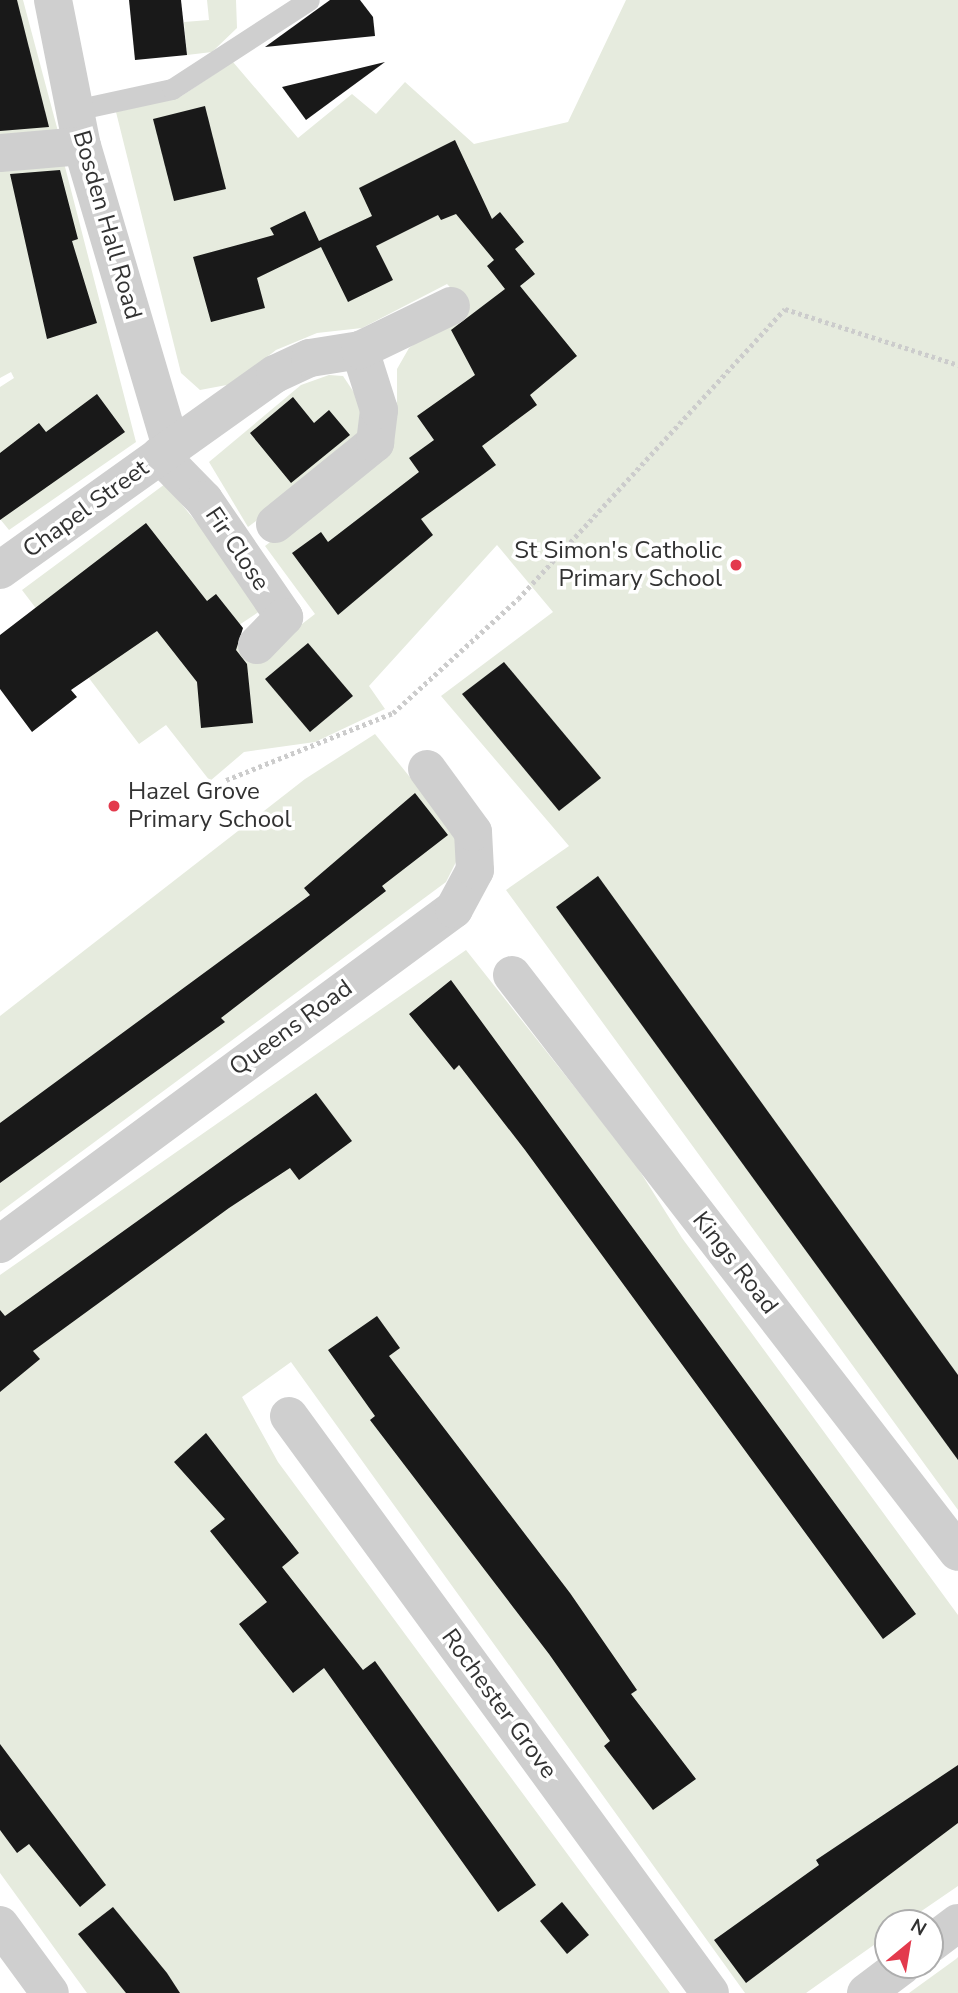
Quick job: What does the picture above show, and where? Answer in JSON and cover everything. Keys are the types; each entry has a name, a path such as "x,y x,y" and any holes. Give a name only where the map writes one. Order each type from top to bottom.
{"street":[{"name":"Bosden Hall Road","path":"53,0 79,128 166,451"},
{"path":"0,153 79,128"},
{"name":"Chapel Street","path":"0,570 275,374 310,358 360,351 451,306"},
{"path":"275,524 375,443 379,410 360,351"},
{"name":"Fir Close","path":"166,451 204,500 284,617 257,645"},
{"name":"Queens Road","path":"0,1244 454,908 475,870 473,832 427,769"},
{"name":"Kings Road","path":"512,975 958,1552"},
{"name":"Rochester Grove","path":"289,1416 710,1993"},
{"path":"0,1925 50,1993"},
{"path":"866,1993 884,1979"}],"lane":[{"path":"79,128 172,89 309,0"}],"path":[{"path":"226,780 393,713 518,599 785,309 958,365"}],"shaded area":[{"path":"0,0 23,0 60,139 0,142"},
{"path":"207,0 236,0 237,28 212,52 187,55 184,22 209,20"},
{"path":"626,0 958,0 958,1510 506,890 569,846 441,696 553,612 497,545 369,686 385,709 315,742 244,752 210,781 166,725 139,744 22,590 165,484 266,607 230,631 258,658 315,614 265,546 331,496 397,408 397,369 409,348 468,306 447,284 362,328 317,333 276,350 232,384 200,390 181,373 116,112 180,97 233,62 298,138 352,94 376,114 405,82 474,144 568,122"},
{"path":"63,159 136,442 9,530 0,519 0,387 14,378 11,372 0,378 0,166"},
{"path":"329,375 343,376 367,412 364,439 248,527 209,462 301,385"},
{"path":"375,734 456,834 460,854 446,882 0,1212 0,1016 305,779"},
{"path":"466,950 634,1162 682,1238 958,1615 958,1886 924,1909 874,1909 874,1945 806,1993 745,1993 291,1362 242,1397 278,1462 670,1993 87,1993 0,1873 0,1275"},
{"path":"958,1957 958,1993 909,1993 928,1979 944,1979 944,1968"}],"building":[{"path":"0,0 17,0 49,127 0,131"},
{"path":"129,0 181,0 187,55 135,60"},
{"path":"330,0 360,0 373,17 375,36 265,47"},
{"path":"385,62 306,120 282,87"},
{"path":"205,106 226,189 174,201 153,119"},
{"path":"455,140 492,219 500,212 524,242 515,249 535,274 520,286 577,356 530,395 537,405 482,446 496,465 421,519 433,535 338,615 292,553 321,532 328,542 419,472 409,458 434,440 417,416 475,375 451,330 505,289 487,266 494,260 456,214 441,220 438,215 376,246 393,280 348,302 321,247 257,278 265,308 211,322 193,257 274,235 270,228 305,211 319,241 372,216 359,188"},
{"path":"60,170 78,239 72,241 97,323 47,339 10,174"},
{"path":"97,394 125,432 0,520 0,453 39,423 46,432"},
{"path":"293,397 314,423 329,410 350,435 291,483 250,433"},
{"path":"146,523 207,601 216,594 243,628 236,650 247,664 253,723 201,728 197,682 157,631 71,690 77,697 32,732 0,689 0,635"},
{"path":"308,643 353,696 310,732 265,679"},
{"path":"504,662 601,778 559,811 462,694"},
{"path":"415,793 448,835 382,886 386,891 221,1018 225,1022 0,1183 0,1123 310,895 304,888"},
{"path":"598,876 958,1375 958,1460 556,907"},
{"path":"451,980 916,1614 883,1639 525,1150 459,1065 454,1070 409,1014"},
{"path":"316,1093 352,1141 299,1180 290,1168 229,1208 33,1351 40,1359 0,1392 0,1310 5,1316"},
{"path":"377,1316 400,1348 389,1356 570,1593 637,1690 631,1694 696,1779 653,1810 604,1746 610,1741 549,1654 370,1420 375,1416 328,1350"},
{"path":"206,1433 299,1553 282,1567 363,1670 375,1661 536,1885 498,1912 324,1668 293,1693 239,1624 267,1602 210,1531 225,1519 174,1462"},
{"path":"0,1744 106,1885 80,1907 29,1844 17,1853 0,1830"},
{"path":"958,1765 958,1823 746,1983 714,1940 819,1865 816,1860"},
{"path":"562,1902 589,1935 567,1954 540,1921"},
{"path":"113,1907 180,1993 126,1993 78,1934"}],"place":[{"name":"St Simon's Catholic Primary School","path":"736,565"},
{"name":"Hazel Grove Primary School","path":"114,806"}]}
